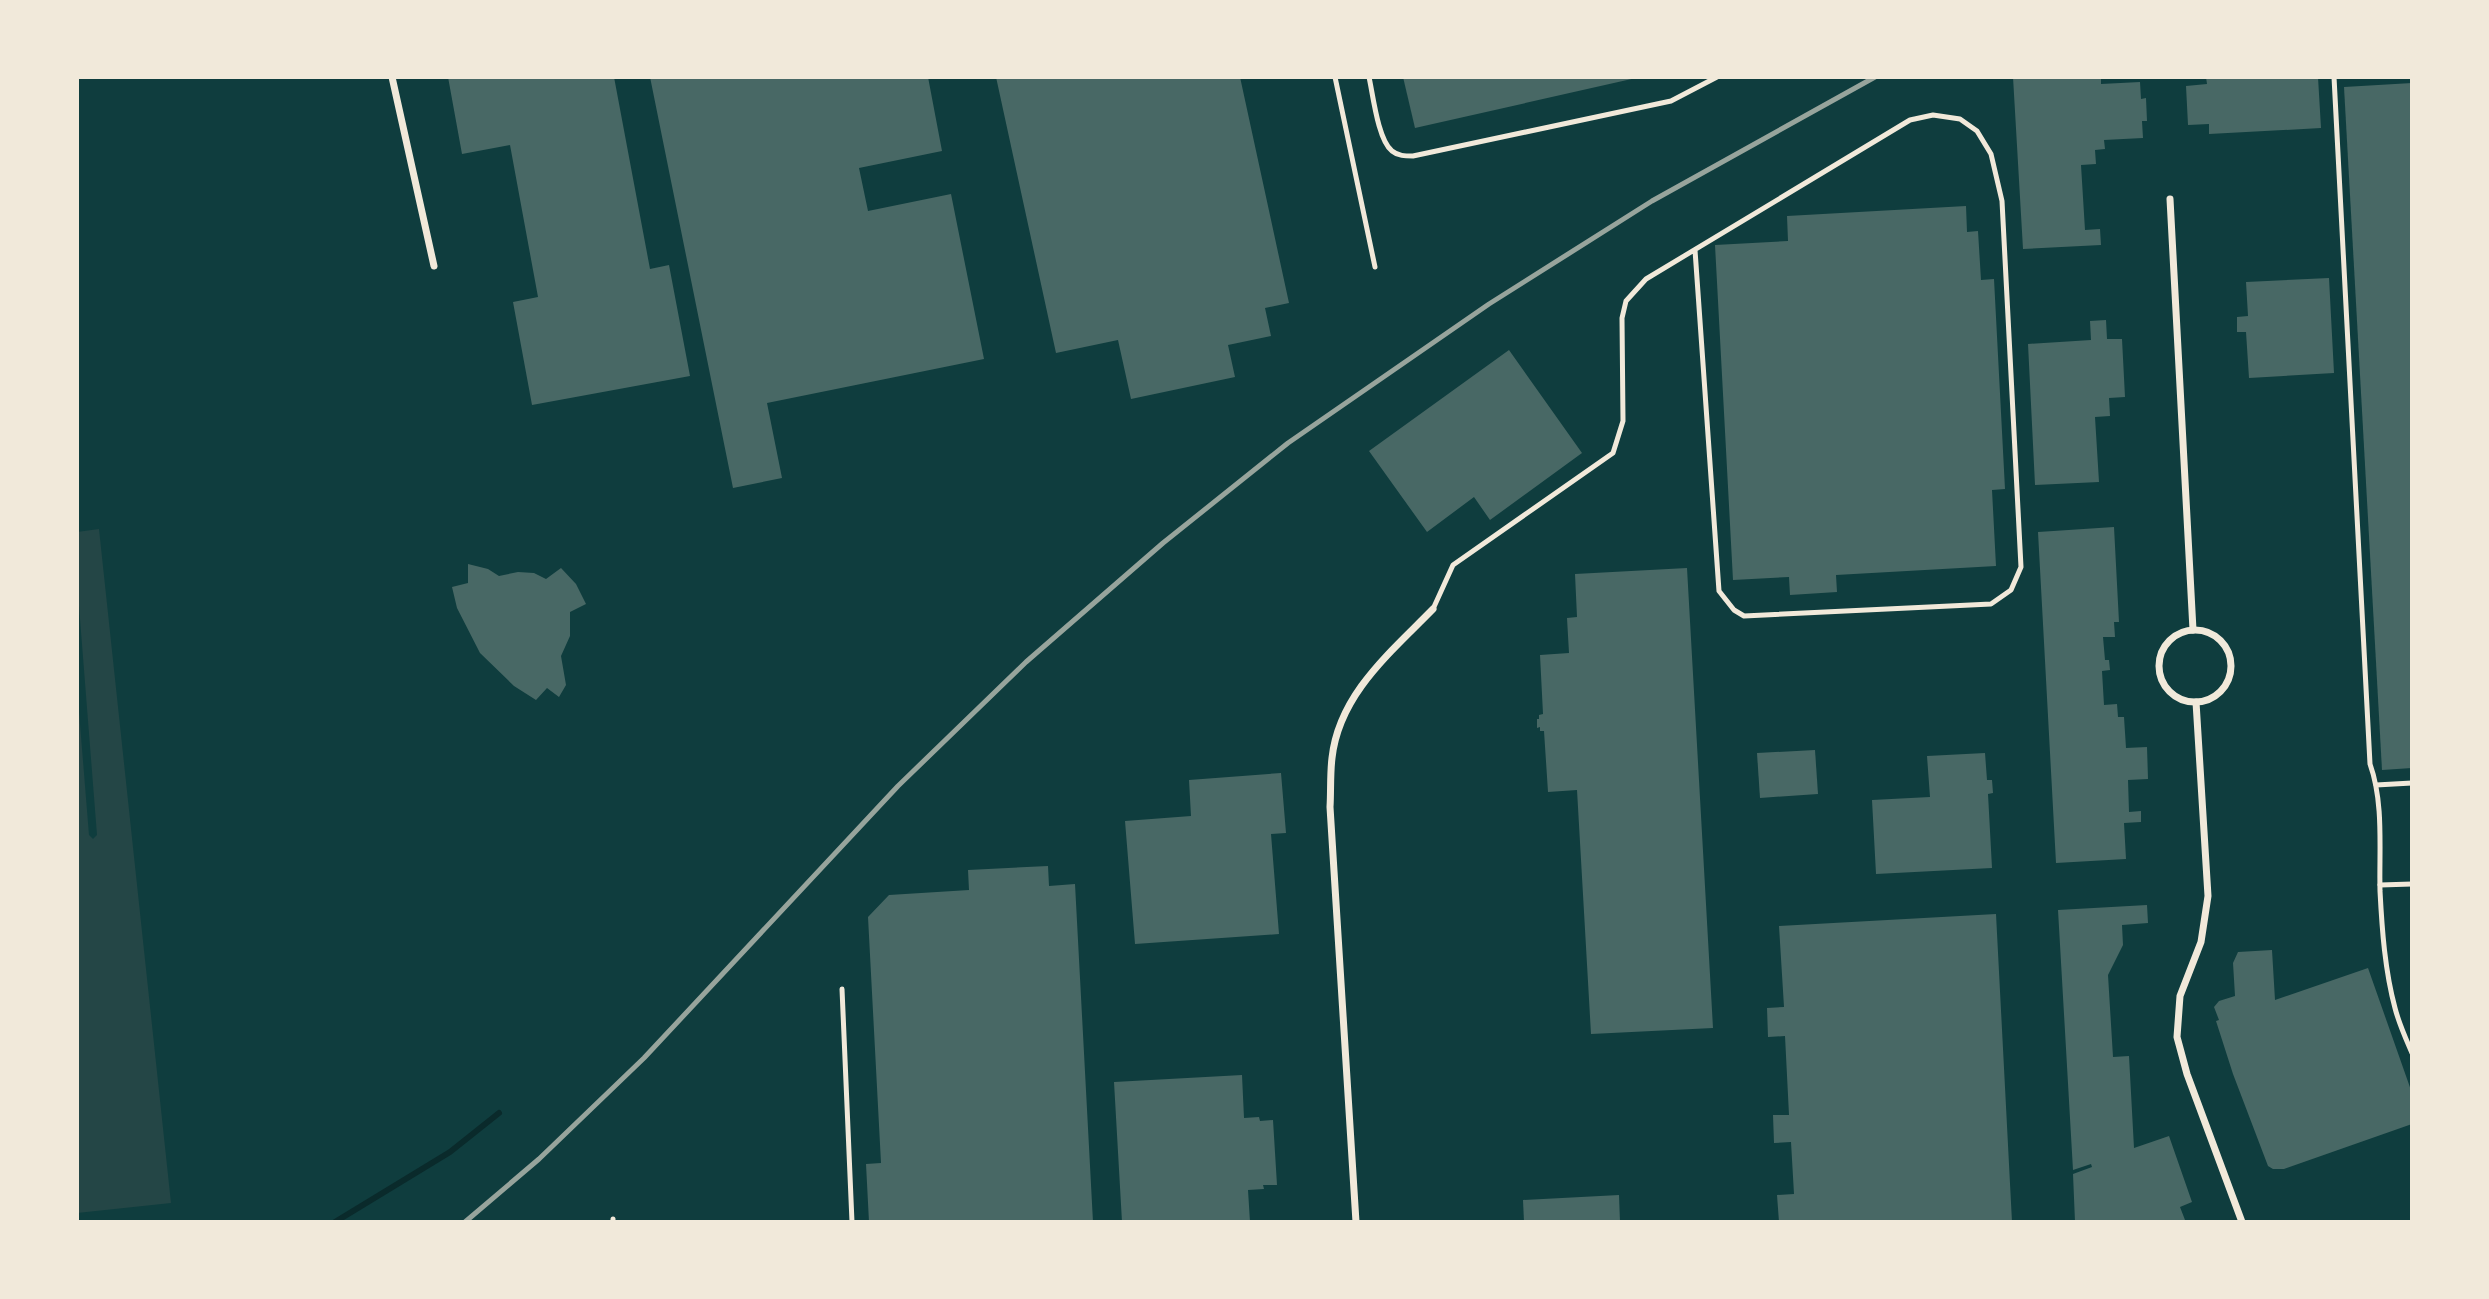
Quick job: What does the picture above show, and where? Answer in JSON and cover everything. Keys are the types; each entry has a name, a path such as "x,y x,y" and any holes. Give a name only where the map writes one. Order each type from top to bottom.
{"street":[{"path":"392,77 435,266"},
{"path":"2170,199 2193,630"},
{"path":"1356,1222 1331,807 1332,757 1345,712 1362,682 1433,609"},
{"path":"2193,630 2205,631 2215,636 2229,654 2231,665 2225,686 2207,700 2196,702 2183,700 2164,685 2159,661 2163,649 2171,639 2181,632 2193,630"},
{"path":"2196,702 2208,897 2201,942 2180,996 2178,1037 2187,1074 2240,1221"}],"lane":[{"path":"1335,77 1375,267"},
{"path":"1369,77 1383,142 1401,156 1413,156 1671,101 1717,77"},
{"path":"2334,77 2370,764 2376,785 2387,968 2395,1010 2412,1054"},
{"path":"1433,609 1453,565 1613,453 1623,421 1622,318 1626,301 1646,279 1910,120 1933,115 1960,119 1977,131 1991,154 2002,201 2021,567 2011,590 1991,604 1744,616 1734,610 1719,591 1695,250"},
{"path":"2376,785 2412,783"},
{"path":"2380,885 2412,884"},
{"path":"842,989 852,1222"}],"shaded area":[{"path":"99,529 171,1203 77,1213 77,687 89,835 93,839 97,835 77,581 77,532"}],"building":[{"path":"448,77 614,77 650,269 669,265 690,376 532,405 513,302 538,297 510,145 462,154"},
{"path":"650,77 928,77 942,151 859,168 868,211 951,194 984,359 767,403 782,478 733,488"},
{"path":"996,77 1240,77 1289,303 1265,308 1271,336 1228,345 1235,377 1131,399 1118,340 1056,353"},
{"path":"1403,77 1636,77 1636,78 1415,128"},
{"path":"2013,77 2101,77 2101,84 2140,82 2141,99 2146,98 2147,121 2142,121 2143,138 2104,140 2105,149 2095,150 2096,164 2081,165 2085,230 2100,229 2101,245 2023,249"},
{"path":"2206,77 2318,77 2321,128 2209,134 2209,124 2188,125 2186,86 2207,84"},
{"path":"2412,83 2412,768 2382,770 2344,87"},
{"path":"1966,206 1967,232 1978,231 1981,280 1994,279 2005,489 1992,490 1996,566 1836,575 1837,592 1790,595 1789,577 1733,580 1715,245 1788,241 1787,216"},
{"path":"2329,278 2334,373 2249,378 2246,332 2237,332 2237,317 2248,316 2246,282"},
{"path":"2106,320 2107,339 2122,339 2125,397 2109,398 2110,416 2095,417 2099,482 2035,485 2028,344 2091,340 2090,321"},
{"path":"1509,350 1582,453 1490,520 1474,497 1427,532 1369,451"},
{"path":"2114,527 2119,622 2114,622 2115,637 2103,637 2105,660 2109,660 2110,670 2102,671 2104,705 2117,704 2118,717 2124,717 2126,748 2147,747 2148,779 2128,780 2129,812 2141,811 2141,822 2124,823 2126,859 2056,863 2038,532"},
{"path":"468,564 488,569 499,576 518,572 534,573 546,579 561,568 576,584 586,604 570,612 570,636 561,656 566,685 559,697 547,688 536,700 514,686 480,653 457,608 452,587 468,583"},
{"path":"1687,568 1713,1028 1591,1034 1577,790 1548,792 1544,731 1540,731 1540,727 1537,728 1537,719 1543,714 1540,655 1569,653 1567,618 1577,617 1575,574"},
{"path":"1815,750 1818,794 1760,798 1757,753"},
{"path":"1985,753 1987,780 1992,780 1993,793 1988,794 1992,868 1876,874 1872,800 1930,797 1927,756"},
{"path":"1281,773 1286,833 1271,834 1279,934 1135,944 1125,821 1191,816 1189,780"},
{"path":"1048,866 1049,886 1075,884 1093,1222 869,1222 866,1164 881,1163 868,917 889,895 969,890 968,870"},
{"path":"2147,905 2148,923 2122,925 2123,945 2108,975 2113,1057 2129,1056 2134,1148 2169,1136 2192,1202 2180,1207 2185,1220 2179,1222 2075,1222 2073,1174 2092,1167 2091,1164 2073,1170 2058,910"},
{"path":"1996,914 2012,1222 1779,1222 1777,1195 1794,1194 1791,1142 1774,1143 1773,1115 1789,1115 1785,1036 1768,1037 1767,1008 1784,1007 1779,926"},
{"path":"2272,950 2275,1000 2368,968 2412,1093 2412,1124 2284,1169 2268,1166 2233,1074 2214,1007 2219,1001 2235,996 2233,963 2238,952"},
{"path":"1242,1075 1244,1118 1273,1120 1277,1185 1263,1185 1264,1189 1248,1190 1250,1222 1122,1222 1114,1082"},
{"path":"1619,1195 1620,1222 1524,1222 1523,1200"}],"waterway":[{"path":"335,1222 450,1152 499,1113"}],"railway":[{"path":"465,1222 539,1159 644,1058 898,786 1026,662 1163,543 1288,443 1489,304 1652,201 1875,77"}]}
